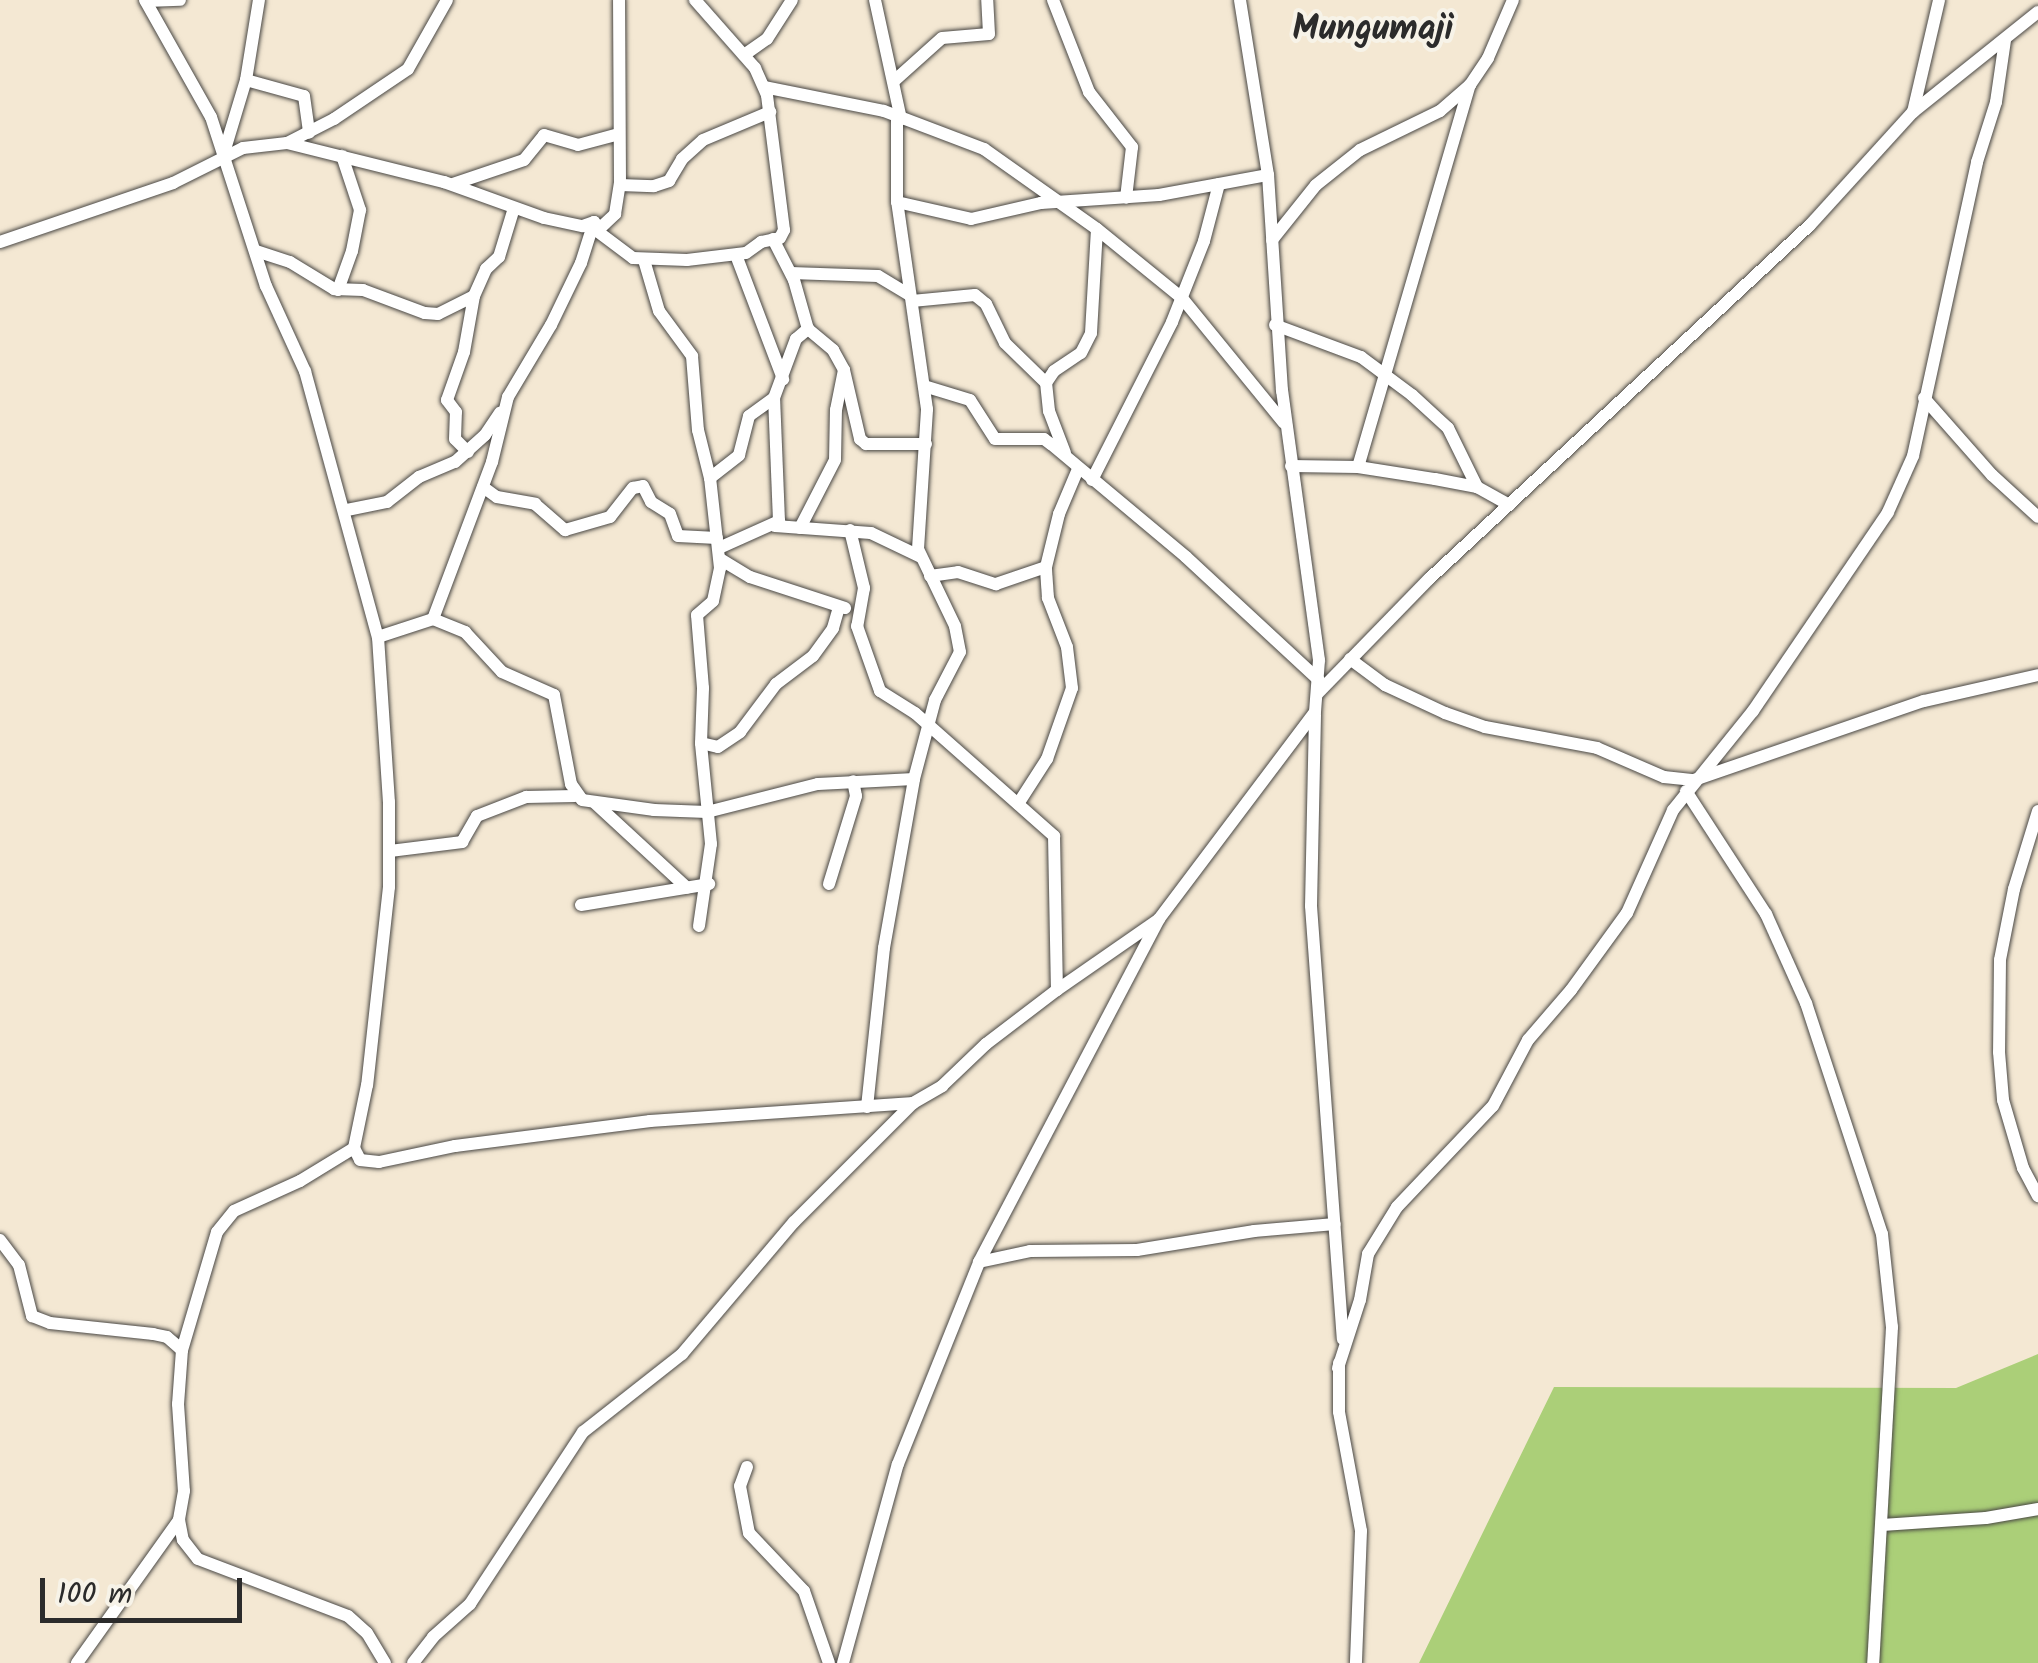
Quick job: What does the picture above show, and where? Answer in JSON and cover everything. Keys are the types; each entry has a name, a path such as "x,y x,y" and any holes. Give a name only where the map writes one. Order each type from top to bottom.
{"street":[{"path":"180,0 145,1 211,117 266,286 305,371 347,510 378,636 390,851 388,930 354,1148 300,1181 234,1211 225,1220 205,1266 182,1350 178,1404 184,1491 179,1520 183,1540 198,1559 348,1616 367,1634 385,1663"},
{"path":"223,156 246,80 259,0"},
{"path":"0,242 173,183 244,148 287,143 309,134 408,69 447,0"},
{"path":"347,510 387,502 418,476 449,466 468,452 496,420 551,324 596,227 614,214 620,185 619,0"},
{"path":"287,143 451,184 514,208 596,227 625,256 644,260 736,256 783,236 784,211 770,112 764,86 744,54 694,0"},
{"path":"744,54 767,40 792,0"},
{"path":"868,1106 884,948 914,779 935,700 960,652 955,626 921,557 918,531 926,444 924,386 897,202 899,118 875,0"},
{"path":"894,82 942,38 990,34 987,0"},
{"path":"1053,0 1088,92 1132,147 1126,198"},
{"path":"1240,0 1268,175 1275,325 1318,687 1310,906 1345,1314 1338,1368 1339,1412 1361,1531 1356,1663"},
{"path":"1272,240 1316,186 1360,150 1440,111 1470,85 1488,58 1514,0"},
{"path":"1913,112 1939,0"},
{"path":"1318,687 1810,225 1913,112 2038,12"},
{"path":"1338,1368 1375,1241 1397,1207 1460,1136 1480,1123 1536,1028 1610,937 1690,785 1753,711 1888,512 1913,456 1977,162 1996,102 2004,40"},
{"path":"246,80 304,96 309,134"},
{"path":"1358,467 1432,202 1470,85"},
{"path":"764,86 899,118 984,149 1097,229 1182,298 1286,425"},
{"path":"620,185 654,186 668,182 682,159 703,140 770,112"},
{"path":"451,184 524,160 544,135 578,145 620,134"},
{"path":"338,290 352,252 360,210 342,156"},
{"path":"897,202 961,220 1058,202 1126,198 1268,175"},
{"path":"1092,480 1146,382 1182,298 1218,184"},
{"path":"468,452 455,439 456,412 447,400 464,352 474,296 486,268 499,257 514,208"},
{"path":"1018,804 1047,759 1072,688 1067,647 1048,598 1046,567 1072,464 1049,411 1046,384 1054,371 1086,347 1091,333 1097,229"},
{"path":"774,238 791,273 808,330 833,350 844,370 863,443 926,444"},
{"path":"256,251 290,262 338,290 363,290 433,314 474,296"},
{"path":"736,256 783,379"},
{"path":"644,260 659,311 692,356 698,430 710,478 719,548 713,601 697,615 703,688 701,743 712,844 699,926"},
{"path":"791,273 878,276 911,298 975,294 986,304 1006,343 1046,384"},
{"path":"1275,325 1361,357 1387,374 1448,428 1477,487"},
{"path":"775,526 778,521 774,398 796,339 808,330"},
{"path":"800,528 835,460 836,410 844,370"},
{"path":"924,386 970,400 994,439 1044,440 1186,557 1318,687"},
{"path":"432,619 483,488 508,398"},
{"path":"710,478 736,461 752,412 774,398"},
{"path":"1924,398 1992,475 2038,517"},
{"path":"1291,466 1358,467 1477,487 1510,505"},
{"path":"483,488 497,498 535,504 566,530 610,517 633,488 643,486 651,502 670,514 678,536 719,548 750,577 856,613"},
{"path":"719,548 775,526 850,530 880,536 921,557"},
{"path":"850,530 864,588 856,613 866,659 880,692 929,726 1048,826 1057,847 1056,990"},
{"path":"930,576 958,572 996,584 1022,579 1046,567"},
{"path":"701,743 712,748 740,732 776,684 812,656 834,628 839,607"},
{"path":"378,636 432,619 465,632 502,672 554,695 575,796"},
{"path":"1350,659 1414,701 1458,718 1598,748 1690,785 1924,701 2038,674"},
{"path":"843,1663 898,1464 922,1394 979,1262 1159,919 1315,712"},
{"path":"390,851 456,844 464,839 476,816 526,797 575,796 595,803 707,812 790,789 914,779"},
{"path":"829,884 856,796 853,781"},
{"path":"1690,785 1766,914 1806,1003 1882,1234 1892,1327 1873,1663"},
{"path":"595,803 688,888"},
{"path":"2038,811 2014,889 2000,960 1998,1052 2002,1100 2023,1168 2038,1196"},
{"path":"581,905 708,884"},
{"path":"414,1663 433,1637 470,1604 582,1432 682,1354 794,1222 912,1104 942,1086 986,1044 1056,990 1159,919"},
{"path":"354,1148 368,1163 455,1146 650,1121 912,1104"},
{"path":"979,1262 1030,1251 1138,1250 1254,1231 1336,1224"},
{"path":"0,1240 19,1265 32,1316 50,1323 167,1337 182,1350"},
{"path":"747,1467 740,1486 749,1533 804,1591 829,1663"},
{"path":"1882,1525 1986,1518 2038,1509"},
{"path":"77,1663 179,1520"}],"green space":[{"path":"2038,1354 2038,1663 1419,1663 1554,1387 1956,1388"}],"district":[{"name":"Mungumaji","path":"1373,30"}]}
